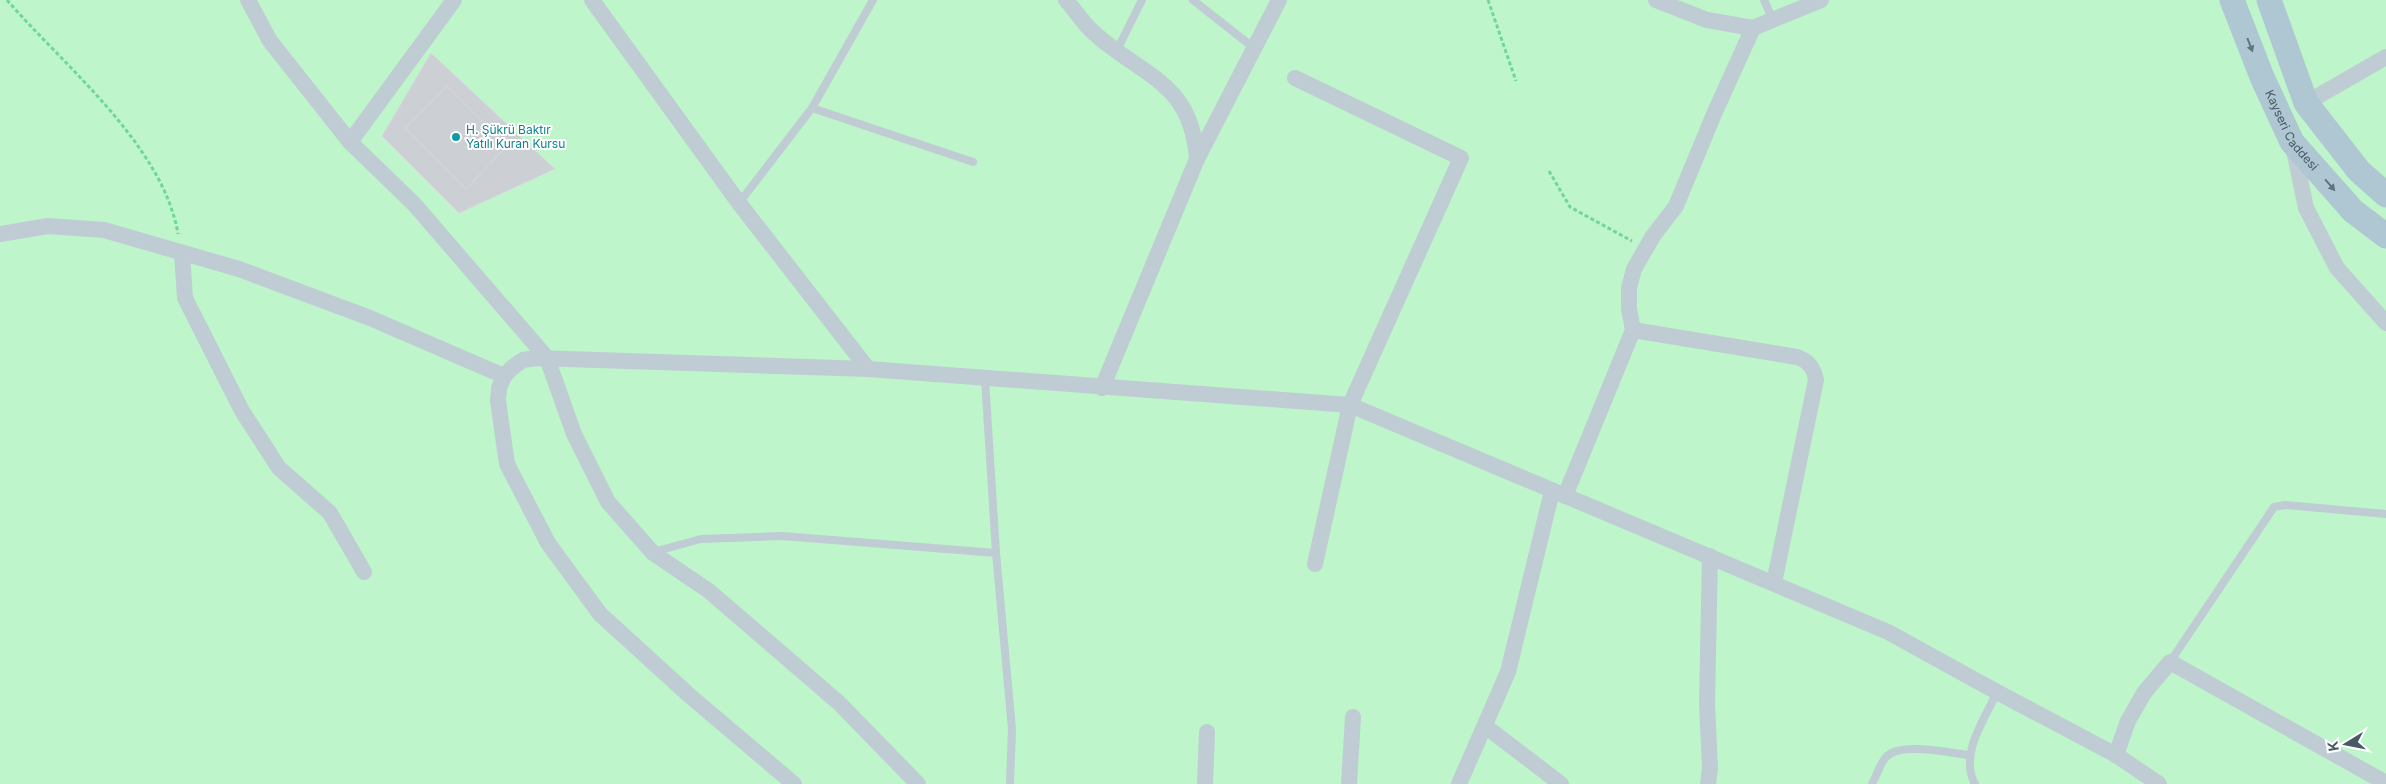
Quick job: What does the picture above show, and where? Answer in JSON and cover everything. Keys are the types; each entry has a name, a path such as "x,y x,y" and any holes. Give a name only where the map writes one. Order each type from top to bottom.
{"main road":[{"name":"Kayseri Caddesi","path":"2232,0 2262,77 2292,142 2353,211 2386,236"},
{"name":"Kayseri Caddesi","path":"2269,0 2306,103 2359,170 2386,194"}],"street":[{"path":"248,0 270,42 350,142 414,204 547,358 574,434 608,502 653,552 709,591 839,704 918,784"},
{"path":"350,142 454,0"},
{"path":"592,0 739,203 868,369"},
{"path":"1066,0 1093,32 1162,83 1177,98 1188,116 1193,129 1197,159"},
{"path":"1102,388 1197,159 1279,0"},
{"path":"1656,0 1707,20 1753,28 1821,0"},
{"path":"1459,784 1508,672 1559,493 1632,330 1629,288 1634,269 1676,206 1714,114 1753,28"},
{"path":"2306,103 2386,57"},
{"path":"1295,78 1461,158 1350,405 1316,564"},
{"path":"2292,142 2306,208 2337,268 2386,323"},
{"path":"0,234 48,226 104,230 239,270 370,318 504,376"},
{"path":"182,253 185,298 242,411 279,468 330,513 364,572"},
{"path":"1632,330 1798,357 1805,360 1815,372 1816,380 1774,583"},
{"path":"794,784 690,696 600,614 548,543 507,464 498,400 499,388 504,376 523,360 547,358 868,369 1102,388 1350,405 1888,632 2116,755 2160,784"},
{"path":"1708,784 1710,768 1707,704 1710,556"},
{"path":"2116,755 2128,721 2144,693 2170,662 2386,783"},
{"path":"1349,784 1353,717"},
{"path":"1485,726 1560,784"},
{"path":"1205,784 1207,732"}],"lane":[{"path":"739,203 812,108 873,0"},
{"path":"1117,50 1142,0"},
{"path":"1193,0 1254,48"},
{"path":"1764,0 1773,20"},
{"path":"812,108 972,162"},
{"path":"985,378 996,553 1012,729 1010,784"},
{"path":"2170,662 2274,507 2285,505 2386,514"},
{"path":"653,552 701,539 782,536 996,553"},
{"path":"1975,784 1970,771 1969,755 1997,692"},
{"path":"1872,784 1887,756 1899,749 1969,755"}],"path":[{"path":"7,0 36,34 100,98 155,170 174,210 182,253"},
{"path":"1488,0 1516,81"},
{"path":"1549,172 1570,207 1608,229 1647,248"}],"green space":[{"path":"0,0 2386,0 2386,784 0,784"}],"building":[{"path":"431,53 555,169 459,213 382,136","holes":["447,86 507,146 466,189 405,128"]},
{"name":"H. Şükrü Baktır Yatılı Kuran Kursu","path":"447,86 507,146 466,189 405,128"}],"place":[{"name":"H. Şükrü Baktır Yatılı Kuran Kursu","path":"456,137"}]}
